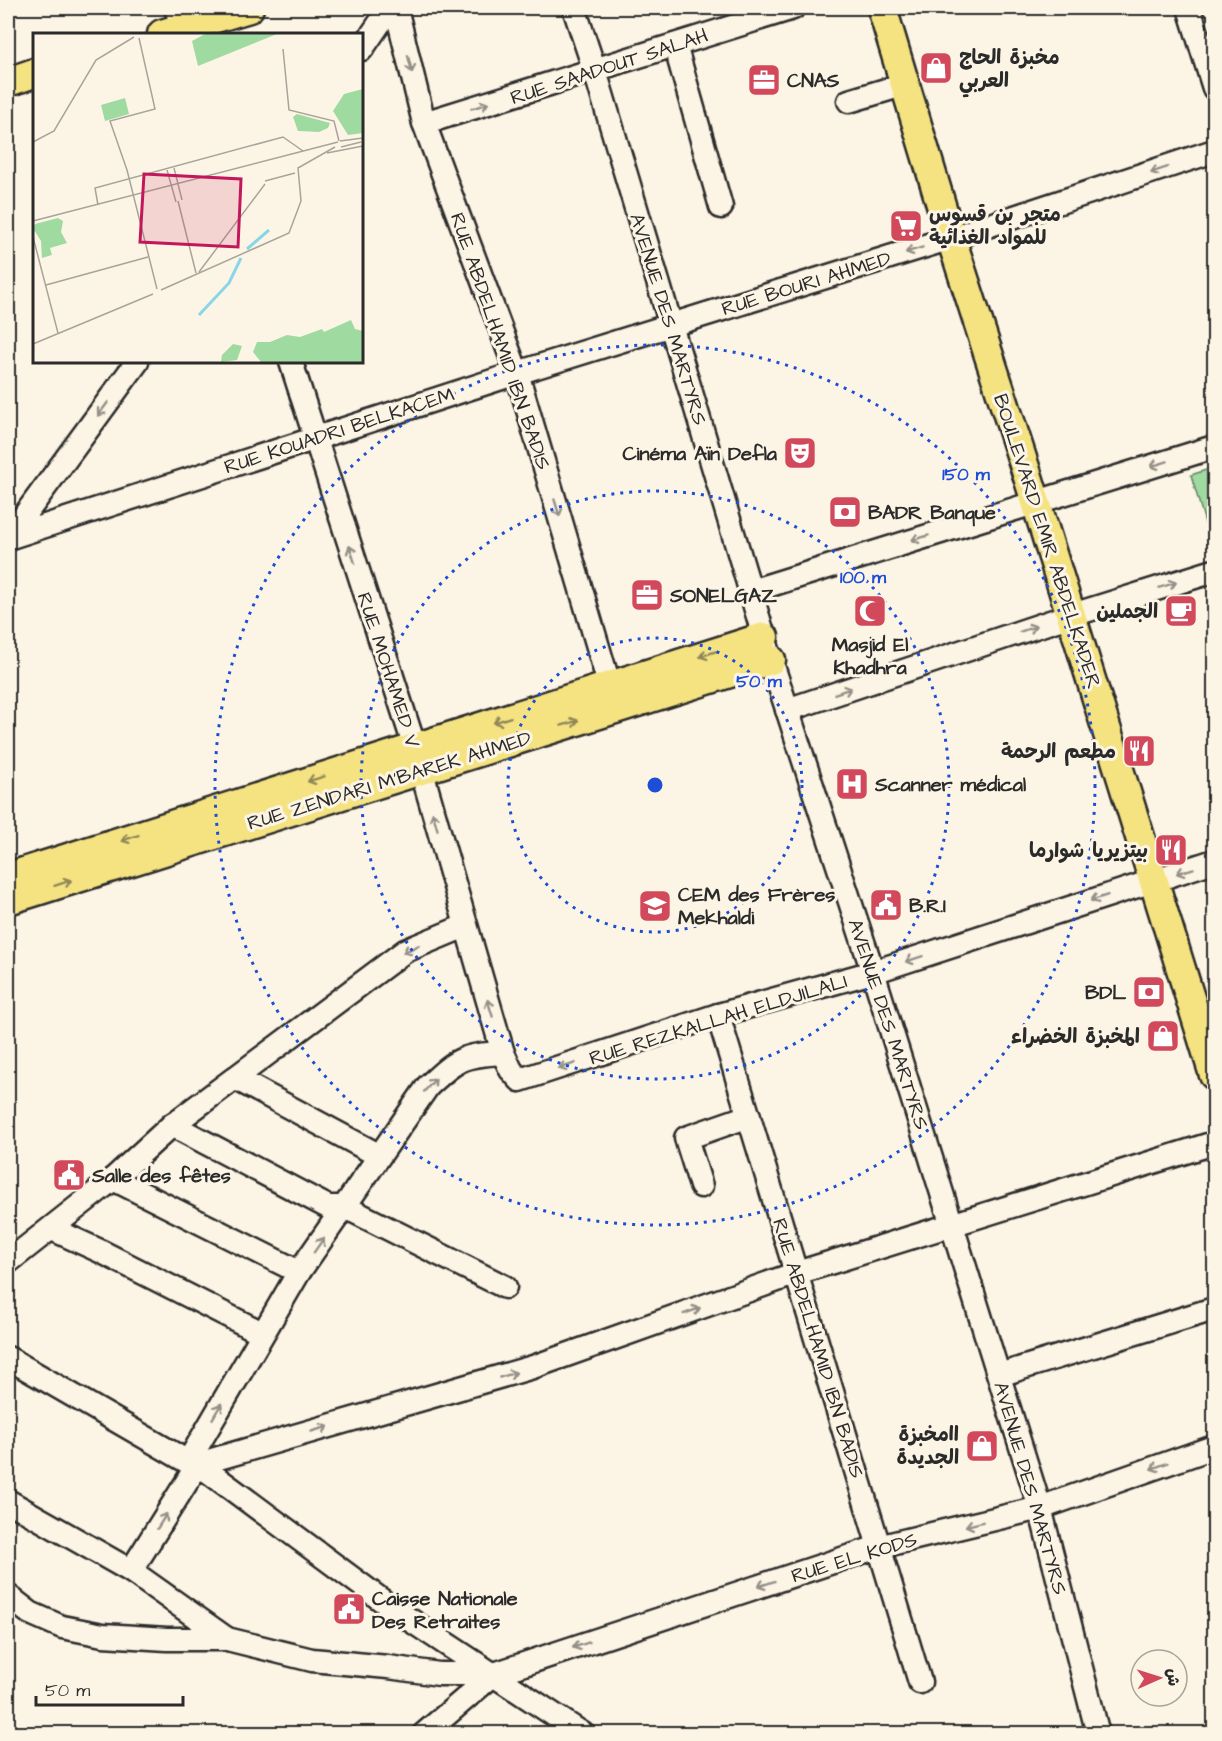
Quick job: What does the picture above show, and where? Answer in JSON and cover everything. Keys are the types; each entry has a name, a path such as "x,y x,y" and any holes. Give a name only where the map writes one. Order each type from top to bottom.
{"main road":[{"path":"176,26 249,8"},
{"name":"BOULEVARD EMIR ABDELKADER","path":"882,8 951,238 1072,615 1215,1075"},
{"path":"8,82 33,73"},
{"path":"8,877 417,759 767,648"},
{"name":"RUE ZENDARI M'BAREK AHMED","path":"8,900 417,759"}],"street":[{"path":"363,48 390,8"},
{"name":"RUE ABDELHAMID IBN BADIS","path":"396,8 424,123 517,373 613,698"},
{"name":"AVENUE DES MARTYRS","path":"574,8 596,71 767,648 873,972 1040,1508 1098,1734"},
{"name":"RUE SAADOUT SALAH","path":"424,123 793,8"},
{"path":"1189,8 1211,63 1215,88"},
{"path":"675,45 721,207"},
{"path":"849,101 906,84"},
{"name":"RUE BOURI AHMED","path":"671,325 951,238 1215,151"},
{"name":"RUE KOUADRI BELKACEM","path":"8,538 315,437 671,325"},
{"path":"8,538 137,363"},
{"name":"RUE MOHAMED V","path":"291,363 417,759 503,1053 511,1070 520,1080"},
{"path":"751,591 1215,447"},
{"path":"787,710 1072,615 1215,571"},
{"name":"RUE REZKALLAH ELDJILALI","path":"520,1080 718,1015 873,972 1215,861"},
{"path":"8,1262 113,1179 172,1125 405,951 465,926"},
{"name":"RUE ABDELHAMID IBN BADIS","path":"718,1015 920,1682"},
{"path":"131,1571 193,1463 262,1333 299,1272 378,1155 428,1086 454,1062 478,1054 503,1053"},
{"path":"235,1078 378,1155"},
{"path":"701,1186 686,1138 749,1116"},
{"path":"172,1125 328,1208 345,1207 505,1287"},
{"path":"193,1463 533,1367 797,1273 1215,1143"},
{"path":"113,1179 299,1272"},
{"path":"52,1228 262,1333"},
{"path":"999,1375 1215,1309"},
{"path":"8,1358 193,1463 394,1610 583,1734"},
{"name":"RUE EL KODS","path":"494,1674 878,1547 1040,1508 1215,1447"},
{"path":"8,1501 131,1571 227,1639"},
{"path":"8,1596 30,1613 62,1627 103,1635 167,1639 227,1639 312,1660 439,1674 494,1674"},
{"path":"424,1734 494,1674"}],"green space":[{"path":"1209,469 1214,487 1214,542 1211,543 1191,475"}],"place":[{"name":"مخبزة الحاج العربي","path":"936,68"},
{"name":"CNAS","path":"764,80"},
{"name":"متجر بن قسوس للمواد الغذائية","path":"906,226"},
{"name":"Cinéma Aïn Defla","path":"800,453"},
{"name":"BADR Banque","path":"845,512"},
{"name":"SONELGAZ","path":"647,595"},
{"name":"Masjid El Khadhra","path":"870,611"},
{"name":"الجملين","path":"1181,611"},
{"name":"مطعم الرحمة","path":"1139,751"},
{"name":"Scanner médical","path":"852,784"},
{"name":"بيتزيريا شوارما","path":"1171,850"},
{"name":"B.R.I","path":"886,905"},
{"name":"CEM des Frères Mekhaldi","path":"655,906"},
{"name":"BDL","path":"1149,992"},
{"name":"المخبزة الخضراء","path":"1163,1036"},
{"name":"Salle des fêtes","path":"69,1175"},
{"name":"اامخبزة الجديدة","path":"982,1446"},
{"name":"Caisse Nationale Des Retraites","path":"349,1609"}]}
